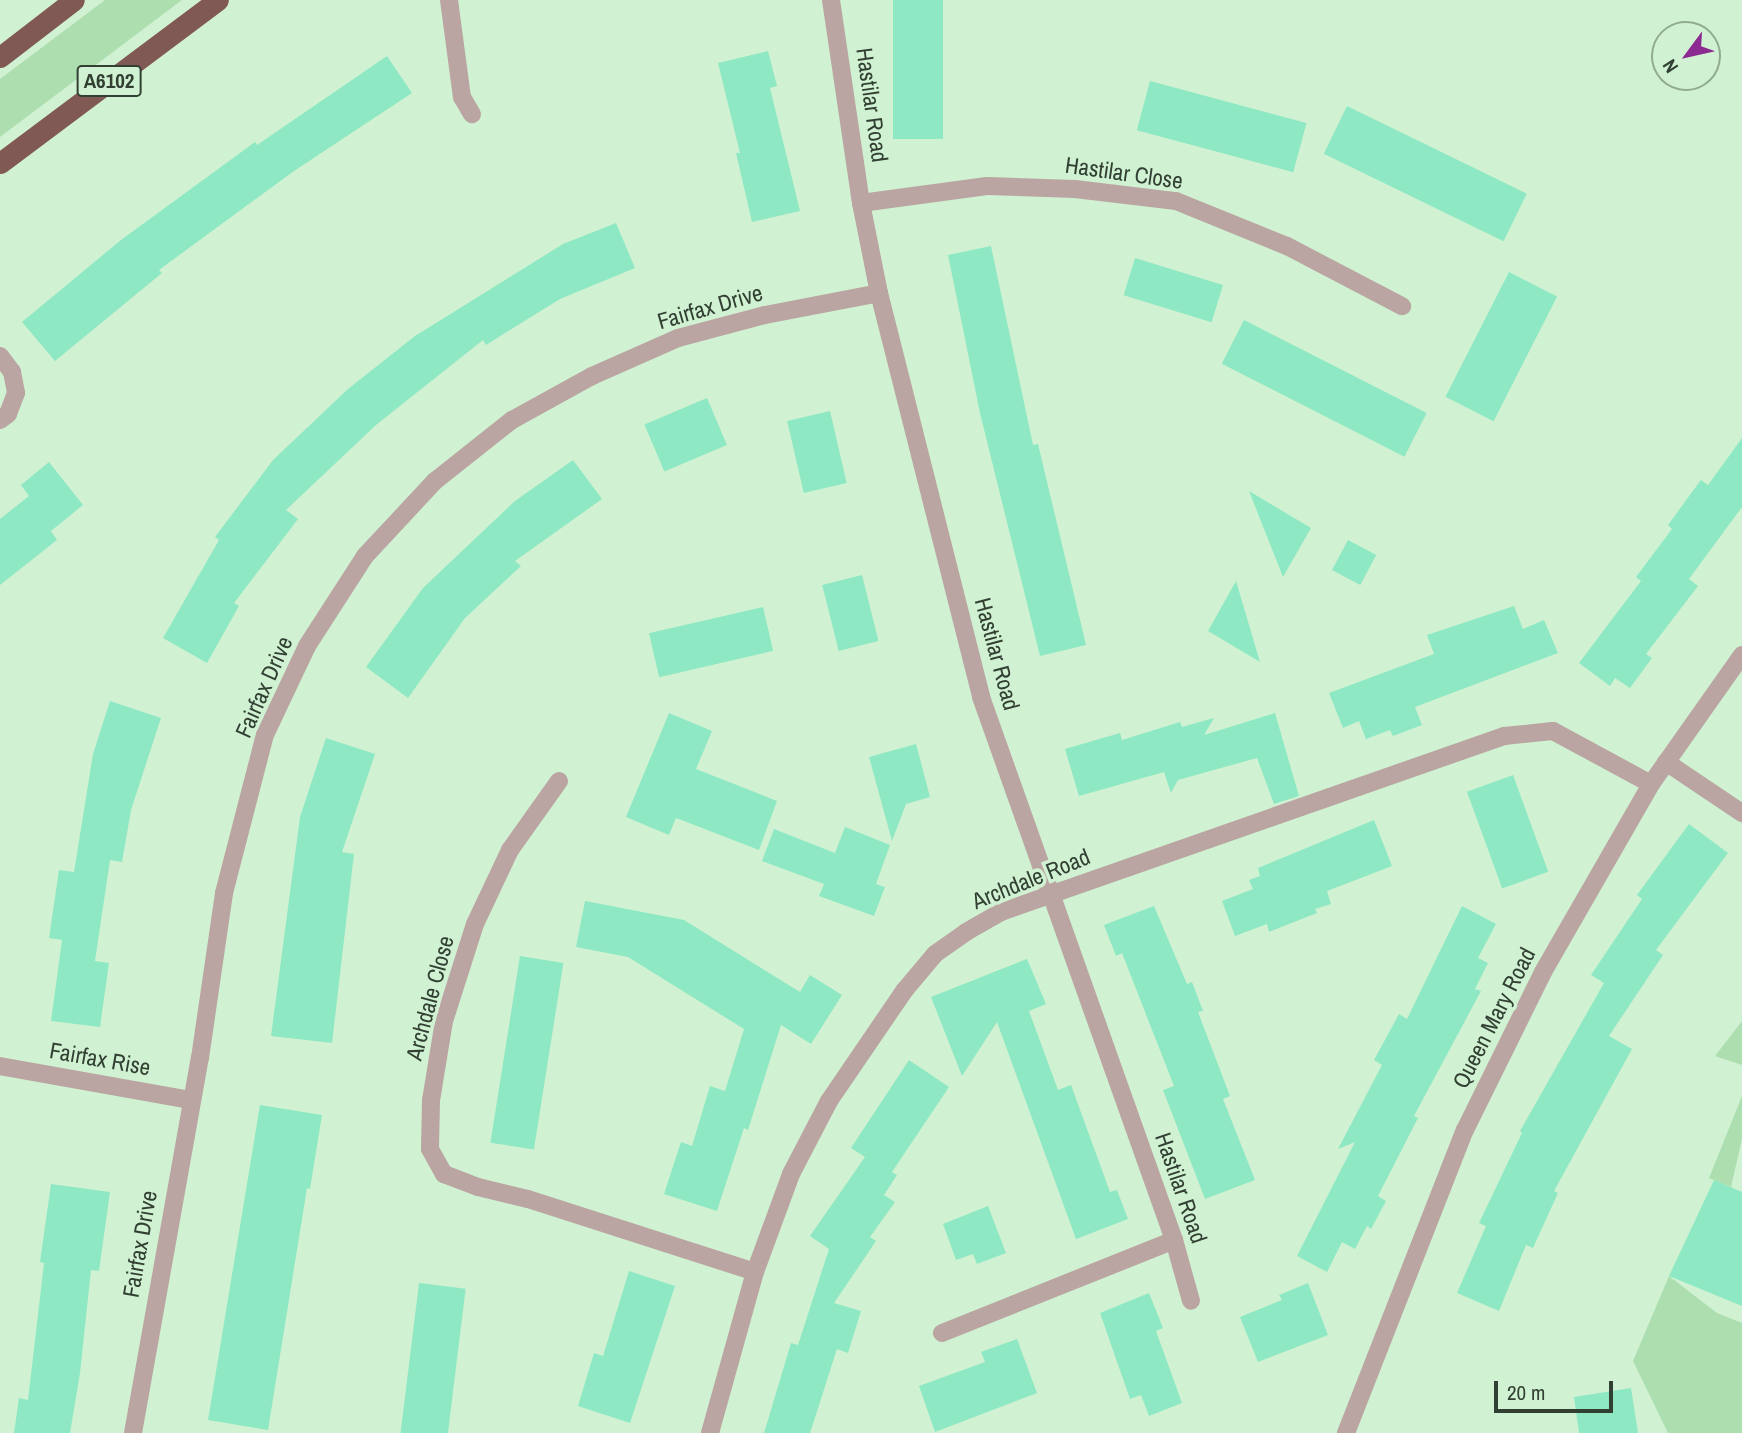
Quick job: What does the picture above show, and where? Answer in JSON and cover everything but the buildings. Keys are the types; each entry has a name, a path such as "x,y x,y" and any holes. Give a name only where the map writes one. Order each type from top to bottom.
{"highway":[{"path":"0,57 74,0"},
{"name":"A6102","path":"0,163 218,0"}],"street":[{"path":"449,0 462,97 471,114"},
{"name":"Hastilar Road","path":"831,0 861,203 879,293 981,697 1174,1240 1191,1301"},
{"name":"Hastilar Close","path":"861,203 987,186 1075,189 1176,201 1287,246 1402,306"},
{"name":"Fairfax Drive","path":"133,1433 224,892 265,735 307,646 365,556 435,481 457,463 512,420 592,376 678,338 765,314 879,293"},
{"path":"0,356 12,372 16,393 8,414 0,420"},
{"name":"Queen Mary Road","path":"1346,1433 1465,1130 1543,972 1651,784 1742,655"},
{"name":"Archdale Road","path":"710,1433 755,1272 791,1174 829,1101 904,991 935,954 966,932 1001,912 1503,736 1553,731 1651,784"},
{"path":"1666,762 1742,813"},
{"name":"Archdale Close","path":"559,781 510,850 475,924 444,1021 430,1100 430,1149 444,1174 478,1187 528,1199 755,1272"},
{"name":"Fairfax Rise","path":"0,1066 191,1100"},
{"path":"942,1333 1174,1240"}],"green space":[{"path":"105,0 182,0 0,137 0,79"},
{"path":"1742,1021 1742,1065 1715,1056"},
{"path":"1742,1096 1742,1139 1731,1187 1709,1178"},
{"path":"1669,1276 1717,1313 1742,1323 1742,1433 1668,1433 1633,1361"}]}
